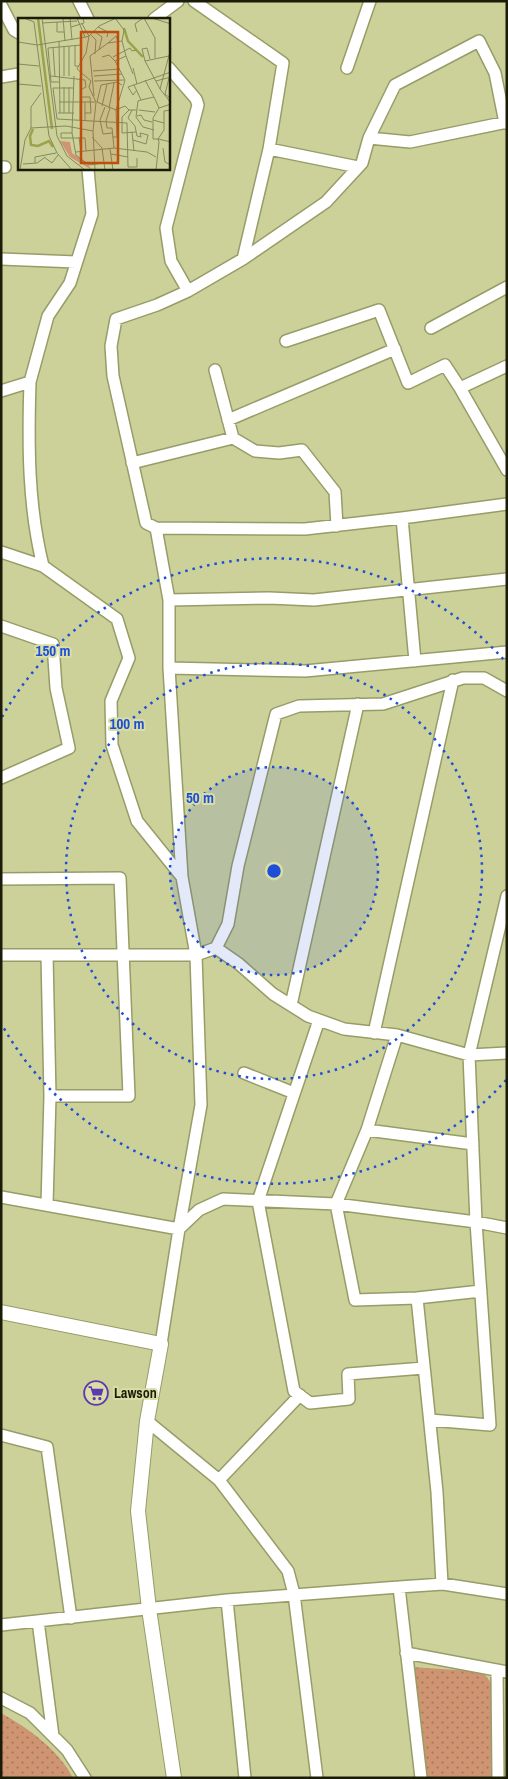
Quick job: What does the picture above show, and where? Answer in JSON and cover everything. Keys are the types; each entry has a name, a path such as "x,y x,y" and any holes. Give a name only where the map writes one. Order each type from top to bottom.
{"street":[{"path":"79,1 88,18"},
{"path":"155,18 178,1"},
{"path":"194,1 283,62 269,149 243,259"},
{"path":"347,68 370,1"},
{"path":"1,5 14,30 18,32"},
{"path":"369,138 410,142 506,123 495,73 479,42 395,85 369,138 362,163 326,202 243,259 188,291 157,305 116,319 111,346 113,376 146,522 156,528 305,530 507,504"},
{"path":"170,69 196,99 198,105 166,228 172,261 188,291"},
{"path":"1,77 18,74"},
{"path":"269,149 358,167"},
{"path":"43,566 35,534 30,474 30,382 48,316 70,283 92,214 88,170"},
{"path":"1,260 76,262"},
{"path":"431,328 507,287"},
{"path":"286,341 379,310 408,383 445,365 507,470"},
{"path":"228,420 395,349"},
{"path":"460,388 507,366"},
{"path":"215,370 233,438 255,451 279,453 302,450 335,492 337,526"},
{"path":"1,391 30,382"},
{"path":"132,463 233,438"},
{"path":"402,518 415,661"},
{"path":"156,528 169,600 169,668 182,877 196,955 201,1105 147,1421 138,1511 149,1609 174,1778"},
{"path":"1,552 43,566 117,619 129,658 111,701 112,745 137,821 182,877"},
{"path":"169,600 269,598 314,600 507,579"},
{"path":"1,626 53,644 56,688 69,748 1,778"},
{"path":"169,668 305,671 507,652"},
{"path":"1,955 196,955 216,948 228,924 238,866 276,714 299,706 383,704 463,678 484,678 507,691"},
{"path":"374,1033 453,680"},
{"path":"290,1005 358,704"},
{"path":"1,879 120,878 129,1096 50,1096"},
{"path":"430,1420 490,1425 476,1222 469,1055 507,896"},
{"path":"216,948 239,964 273,994 290,1005 308,1016 344,1030 398,1036 469,1055 507,1053"},
{"path":"46,1205 50,1096 47,955"},
{"path":"319,1020 258,1201 294,1390 310,1404 348,1399 348,1374 424,1368"},
{"path":"398,1036 367,1130 336,1204 355,1300 418,1298 481,1291"},
{"path":"244,1073 294,1093"},
{"path":"367,1130 473,1144"},
{"path":"1,1197 179,1229"},
{"path":"179,1229 199,1210 223,1199 336,1204 476,1222 507,1228"},
{"path":"418,1298 437,1492 442,1584"},
{"path":"1,1312 161,1344"},
{"path":"219,1480 300,1395"},
{"path":"147,1421 219,1480 288,1571 294,1594 317,1778"},
{"path":"1,1435 47,1447 71,1618"},
{"path":"1,1625 227,1600 399,1586 442,1584 507,1594"},
{"path":"399,1586 421,1778"},
{"path":"227,1600 245,1778"},
{"path":"38,1622 54,1736"},
{"path":"406,1653 502,1671 498,1778"},
{"path":"1,1698 30,1713 67,1750 85,1778"}],"shaded area":[{"path":"412,1667 471,1671 485,1675 492,1684 492,1778 424,1778"},
{"path":"1,1713 22,1726 51,1749 60,1758 73,1778 1,1778"}],"place":[{"name":"Lawson","path":"96,1393"}]}
